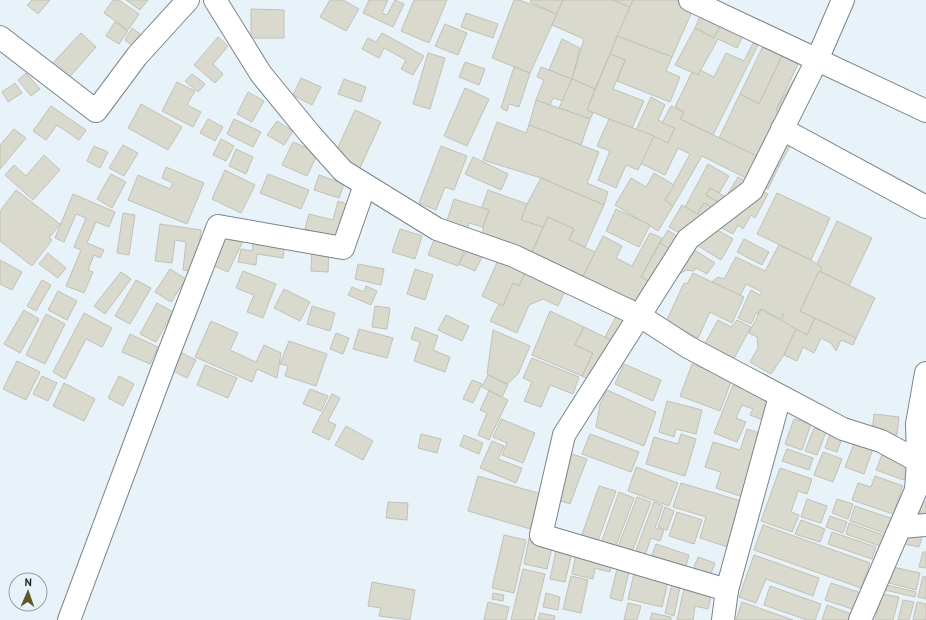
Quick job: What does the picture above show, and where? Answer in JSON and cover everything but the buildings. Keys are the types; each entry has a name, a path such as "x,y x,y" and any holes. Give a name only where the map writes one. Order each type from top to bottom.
{"street":[{"path":"0,37 96,111 137,56 188,0"},
{"path":"215,0 261,74 310,134 343,171 437,229 514,256 640,316 688,347 843,429 881,441 918,461"},
{"path":"690,0 926,111"},
{"path":"727,590 541,535 564,435 688,239 752,190 817,60 843,0"},
{"path":"782,129 926,207"},
{"path":"69,620 162,370 218,226 343,248 365,185"},
{"path":"860,620 916,490 918,461 917,424 926,373"},
{"path":"723,620 727,590 780,396"},
{"path":"901,527 926,525"}]}
